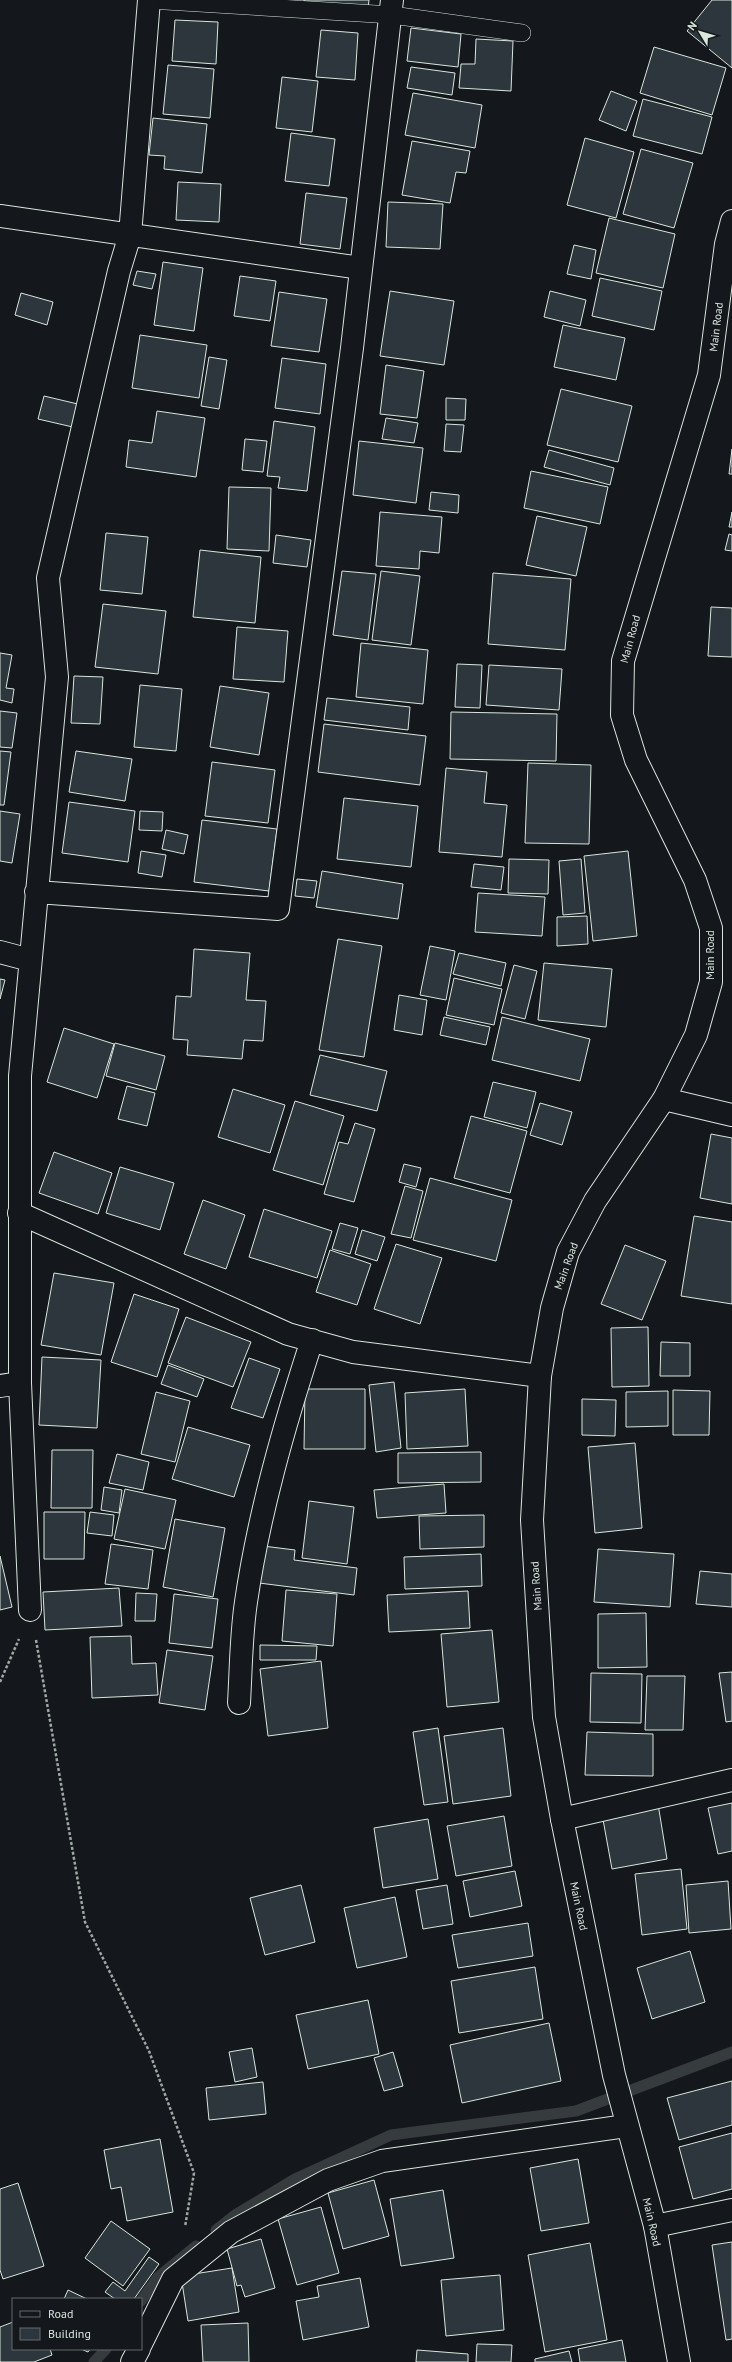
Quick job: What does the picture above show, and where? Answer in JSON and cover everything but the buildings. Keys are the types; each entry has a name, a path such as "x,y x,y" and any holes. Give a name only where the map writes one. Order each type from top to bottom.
{"street":[{"path":"30,1610 10,1384 19,1213 20,1076 56,677 48,578 119,271 130,235 149,0"},
{"path":"36,892 278,909 361,268 392,8"},
{"path":"0,216 361,268"},
{"name":"Main Road","path":"679,2362 655,2226 626,2126 562,1819 544,1717 532,1520 540,1376 552,1308 568,1252 595,1201 664,1100 696,1035 710,982 711,928 695,880 636,760 622,715 623,661 710,375 726,244 732,221"},
{"path":"0,952 30,960"},
{"path":"664,1100 732,1115"},
{"path":"19,1213 288,1334 353,1352 540,1376"},
{"path":"239,1702 246,1603 264,1510 284,1428 312,1340"},
{"path":"562,1819 732,1780"},
{"path":"142,2342 173,2279 231,2232 328,2180 382,2161 626,2126"},
{"path":"655,2226 732,2210"},
{"path":"132,2362 138,2350"}],"lane":[{"path":"149,0 392,8 522,33"}],"path":[{"path":"0,1682 30,1610"},
{"path":"30,1610 85,1922 149,2051 194,2173 185,2228"}],"waterway":[{"path":"216,2230 235,2215 295,2179 391,2135 576,2111 732,2052"},
{"path":"142,2300 158,2277 196,2246"},
{"path":"94,2362 105,2350"}]}
